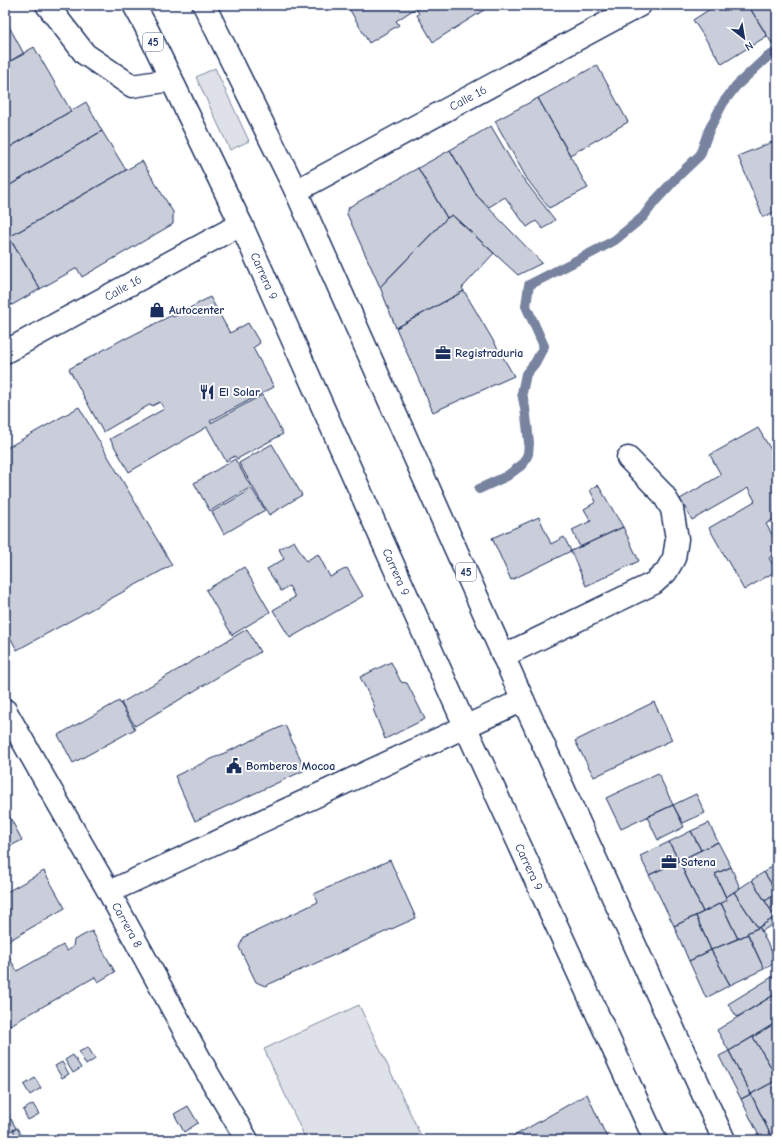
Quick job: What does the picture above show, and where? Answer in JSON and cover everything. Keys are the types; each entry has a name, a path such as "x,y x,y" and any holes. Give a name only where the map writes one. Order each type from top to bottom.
{"main road":[{"path":"47,5 85,54 132,86 172,80"},
{"name":"Carrera 9","path":"134,5 172,80 241,224 466,728 655,1140"},
{"name":"45","path":"204,5 296,191 503,656 724,1140"},
{"name":"Calle 16","path":"296,191 640,5"},
{"name":"Calle 16","path":"5,352 241,224"},
{"path":"503,656 654,583 666,572 674,558 677,539 672,508 663,494 628,458"},
{"path":"109,892 466,728 523,700"},
{"name":"Carrera 8","path":"7,720 109,892 208,1074 247,1140"}],"shaded area":[{"path":"215,68 249,141 230,150 196,77"},
{"path":"359,1005 423,1140 306,1140 264,1049"}],"building":[{"path":"347,5 492,5 433,42 417,15 419,14 416,8 396,21 399,25 369,43"},
{"path":"716,5 748,5 767,36 722,64 693,20"},
{"path":"748,5 777,5 777,43 773,45"},
{"path":"5,19 24,54 5,64"},
{"path":"34,47 71,111 5,150 5,64"},
{"path":"597,65 628,122 570,155 538,98"},
{"path":"538,98 588,188 549,208 527,179 495,121"},
{"path":"86,102 102,131 5,188 5,150"},
{"path":"491,126 518,172 555,220 543,229 536,221 527,227 505,197 489,207 477,196 450,150"},
{"path":"102,131 126,170 9,237 5,231 5,188"},
{"path":"777,140 777,211 763,217 738,156"},
{"path":"450,150 477,196 542,263 518,275 452,215 447,218 418,168"},
{"path":"142,161 173,212 173,224 82,277 77,268 40,289 9,237"},
{"path":"418,168 447,218 380,287 347,214 349,207"},
{"path":"452,215 494,253 462,288 464,291 396,328 380,287 447,218"},
{"path":"5,231 40,289 12,305 5,294"},
{"path":"464,291 514,376 433,412 396,328"},
{"path":"5,294 12,305 5,308"},
{"path":"210,297 230,333 248,323 260,343 253,348 274,387 210,421 211,423 262,395 283,434 237,459 235,456 226,461 207,427 129,472 110,439 164,409 160,402 152,406 151,404 103,432 69,369 125,338 172,315 173,317"},
{"path":"79,407 172,565 17,650 5,628 5,449"},
{"path":"758,428 777,460 777,517 766,524 777,543 777,553 769,558 776,571 744,590 709,528 755,501 748,488 692,520 680,499 721,475 710,455"},
{"path":"272,444 302,495 269,515 239,463"},
{"path":"235,459 251,487 210,511 194,483"},
{"path":"598,485 623,527 580,547 572,530 591,521 584,509 596,502 590,490"},
{"path":"252,489 265,510 224,534 212,512"},
{"path":"539,517 551,544 564,537 571,551 511,580 492,538"},
{"path":"623,527 639,561 586,586 571,551"},
{"path":"294,541 306,561 318,554 330,577 347,568 363,596 290,638 273,610 295,597 289,586 281,591 267,569 284,559 279,549"},
{"path":"244,567 270,612 232,635 206,590"},
{"path":"247,629 260,652 135,726 121,703"},
{"path":"391,662 401,682 407,683 425,719 385,739 373,709 375,707 360,677"},
{"path":"119,701 135,729 73,763 58,735"},
{"path":"654,702 672,740 594,777 575,741"},
{"path":"285,725 305,770 195,821 175,776"},
{"path":"658,773 673,805 621,829 606,798"},
{"path":"696,794 705,813 683,823 673,805"},
{"path":"673,805 684,827 658,840 647,817"},
{"path":"5,808 22,840 5,849"},
{"path":"709,823 718,842 701,850 691,831"},
{"path":"691,831 701,850 679,861 669,842"},
{"path":"669,842 679,861 649,875 640,856"},
{"path":"718,842 731,867 715,874 727,900 703,912 679,861"},
{"path":"390,860 416,918 265,986 256,982 239,947 244,937 318,902 314,894"},
{"path":"679,861 703,912 674,926 649,875"},
{"path":"774,865 777,870 776,891 764,872"},
{"path":"731,867 740,888 726,897 715,874"},
{"path":"44,871 65,908 5,943 5,893"},
{"path":"764,872 777,893 765,901 752,880"},
{"path":"752,880 775,917 758,928 734,892"},
{"path":"734,892 758,928 738,939 721,903 727,900 726,897"},
{"path":"777,893 777,904 770,909 765,901"},
{"path":"721,903 738,939 711,950 696,916"},
{"path":"696,916 711,950 689,961 674,926"},
{"path":"772,919 775,923 762,931 759,927"},
{"path":"759,927 777,962 764,969 747,933"},
{"path":"92,931 115,972 98,982 95,977 5,1028 5,950 17,971 63,945 67,951 73,947 74,940"},
{"path":"748,934 764,969 730,985 711,950"},
{"path":"711,950 730,985 706,998 689,961"},
{"path":"777,974 777,993 737,1017 728,1004"},
{"path":"777,993 777,1022 729,1051 717,1030"},
{"path":"777,1022 777,1077 753,1037"},
{"path":"753,1037 777,1077 777,1080 751,1094 729,1051"},
{"path":"88,1047 95,1059 86,1065 79,1052"},
{"path":"729,1051 751,1094 741,1099 719,1056"},
{"path":"73,1055 81,1068 73,1073 65,1060"},
{"path":"62,1062 69,1074 62,1078 55,1066"},
{"path":"35,1078 41,1088 30,1095 24,1085"},
{"path":"777,1080 777,1140 773,1140 751,1094"},
{"path":"587,1094 608,1140 507,1140"},
{"path":"751,1094 773,1140 761,1140 741,1099"},
{"path":"33,1104 39,1114 28,1120 23,1110"},
{"path":"188,1106 198,1123 184,1132 174,1114"},
{"path":"7,1111 10,1117 5,1120 5,1112"},
{"path":"11,1119 16,1128 11,1131 5,1123"},
{"path":"6,1128 12,1138 9,1140 5,1140"},
{"path":"17,1128 23,1139 21,1140 19,1140 13,1131"}],"waterway":[{"path":"479,489 507,476 523,464 528,454 529,443 522,393 526,374 535,363 544,346 526,306 529,285 615,240 643,217 655,201 700,155 709,130 723,103 736,86 766,58 777,52"}],"place":[{"name":"Autocenter","path":"157,310"},
{"name":"Registraduria","path":"443,353"},
{"name":"El Solar","path":"207,392"},
{"name":"Bomberos Mocoa","path":"234,766"},
{"name":"Satena","path":"669,862"}]}
